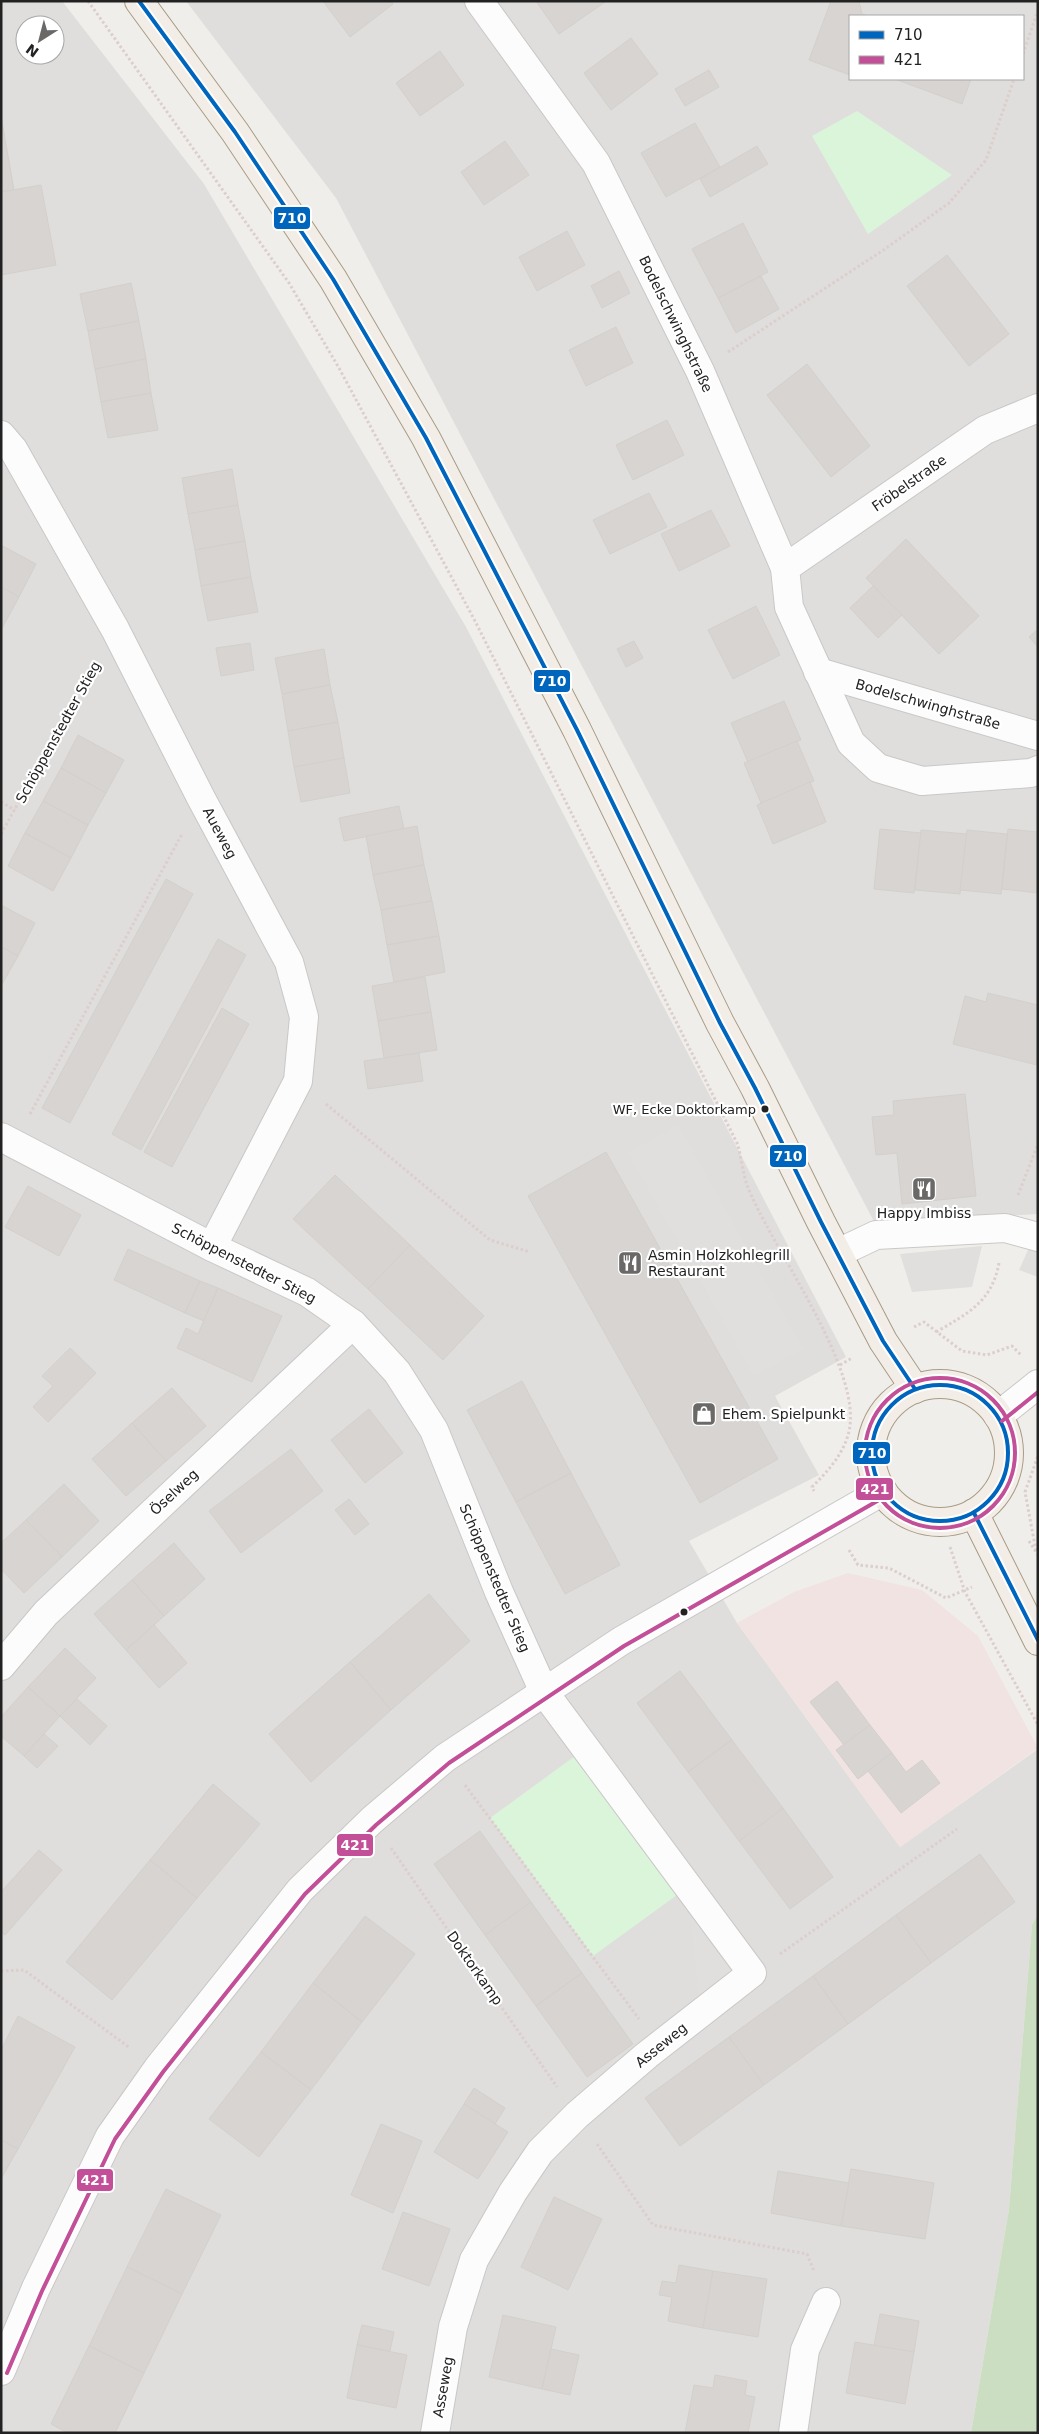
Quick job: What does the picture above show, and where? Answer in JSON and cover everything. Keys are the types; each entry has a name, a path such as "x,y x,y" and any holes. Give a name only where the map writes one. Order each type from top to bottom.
{"main road":[{"path":"138,1 235,132 334,278 426,438 577,730 720,1023 756,1088 883,1341 916,1389"},
{"path":"946,1384 961,1387 976,1394 998,1416 1009,1446 1007,1470 997,1492 974,1513 958,1519 941,1522 924,1520 908,1514 894,1504 883,1491 874,1472 871,1452 874,1432 888,1409 898,1399 916,1389 946,1384"},
{"path":"974,1513 1038,1641"}],"street":[{"name":"Bodelschwinghstraße","path":"479,1 596,163 700,370 785,568 788,607 852,742 878,768 922,781 1031,773 1038,770"},
{"name":"Fröbelstraße","path":"785,568 985,430 1038,408"},
{"name":"Aueweg","path":"1,435 13,449 115,629 201,798 289,962 304,1017 298,1081 212,1247"},
{"name":"Bodelschwinghstraße","path":"818,672 1038,736"},
{"name":"Schöppenstedter Stieg","path":"8,1140 212,1247 307,1292 353,1324 397,1372 434,1430 499,1592 544,1692"},
{"path":"838,1253 876,1235 1005,1228 1038,1237"},
{"name":"Öselweg","path":"1,1666 46,1614 353,1324"},
{"path":"998,1416 1038,1384"},
{"path":"1,2371 36,2288 110,2136 158,2068 300,1890 372,1820 445,1758 621,1641 883,1491"},
{"path":"544,1692 752,1974"},
{"name":"Asseweg","path":"435,2433 453,2327 474,2260 513,2192 540,2152 577,2115 659,2046 752,1974"},
{"path":"793,2433 805,2350 826,2302"}],"path":[{"path":"88,1 284,275 339,368 474,619 738,1145 747,1185 840,1365 850,1399 849,1434 833,1466 812,1487 858,1564 889,1568 946,1598 965,1592"},
{"path":"1024,51 1038,10"},
{"path":"700,370 885,249 950,203 986,160 1014,80"},
{"name":"Schöppenstedter Stieg","path":"1,834 115,629"},
{"path":"8,1140 201,798"},
{"path":"1,802 15,810"},
{"path":"298,1081 490,1240 530,1252"},
{"path":"924,1322 962,1351 987,1355 1012,1346 1025,1359"},
{"path":"1037,1553 1025,1492 1038,1456"},
{"path":"941,1522 965,1592 1038,1725"},
{"path":"445,1758 659,2046"},
{"name":"Doktorkamp","path":"372,1820 653,2225 807,2254 826,2302"},
{"path":"752,1974 957,1830"},
{"path":"1,1971 24,1970 158,2068"}],"shaded area":[{"path":"1,1 62,1 204,184 466,627 846,1357 775,1396 819,1475 689,1541 737,1623 900,1847 1038,1749 1038,1914 1032,1925 1009,2209 971,2433 1,2433"},
{"path":"186,1 1038,1 1038,1214 962,1218 879,1231 336,198"},
{"path":"678,1125 803,1349 754,1376 628,1153"},
{"path":"1038,1228 1038,1277 1019,1270"},
{"path":"982,1246 972,1287 912,1292 900,1254"},
{"path":"848,1573 922,1590 978,1636 1038,1748 900,1847 737,1623 794,1592"},
{"path":"688,1886 752,1973 700,2014"}],"green space":[{"path":"857,111 952,175 868,234 812,136"},
{"path":"586,1748 688,1887 593,1956 490,1818"},
{"path":"1038,1914 1038,2433 971,2433 1009,2209 1032,1925"}],"building":[{"path":"323,1 391,1 393,4 350,37"},
{"path":"536,1 604,1 605,2 559,34"},
{"path":"831,1 859,1 862,14 865,15 849,15 849,75 809,60"},
{"path":"631,38 658,74 611,110 584,73"},
{"path":"440,51 464,85 420,116 396,83"},
{"path":"709,70 719,87 685,106 675,89"},
{"path":"898,80 971,80 962,104"},
{"path":"1,116 14,190 1,192"},
{"path":"695,123 720,167 666,197 641,153"},
{"path":"505,141 529,175 484,205 461,172"},
{"path":"757,146 768,164 710,197 700,179"},
{"path":"41,185 56,265 1,275 1,192"},
{"path":"743,223 768,272 718,298 692,249"},
{"path":"567,231 585,265 537,291 519,257"},
{"path":"947,255 1009,334 969,366 907,286"},
{"path":"619,271 630,293 602,308 591,286"},
{"path":"761,276 779,309 736,333 718,298"},
{"path":"131,283 139,321 88,331 80,294"},
{"path":"139,321 146,359 95,369 88,331"},
{"path":"616,327 633,363 586,386 569,350"},
{"path":"146,359 151,393 101,402 95,369"},
{"path":"807,364 870,446 831,477 767,395"},
{"path":"151,393 158,430 108,438 101,402"},
{"path":"667,420 684,455 633,480 616,445"},
{"path":"232,469 238,505 188,514 182,478"},
{"path":"649,493 667,527 610,554 593,520"},
{"path":"238,505 245,541 195,550 188,514"},
{"path":"711,510 730,546 679,571 661,534"},
{"path":"906,539 979,616 939,654 866,578"},
{"path":"245,541 251,577 201,586 195,550"},
{"path":"1,545 36,564 19,597 1,587"},
{"path":"251,577 258,612 208,621 201,586"},
{"path":"873,586 902,615 878,638 850,608"},
{"path":"1,587 19,597 1,630"},
{"path":"756,606 780,655 733,679 708,630"},
{"path":"1038,629 1038,647 1029,637"},
{"path":"634,641 643,658 626,667 617,649"},
{"path":"250,643 254,670 221,676 216,648"},
{"path":"324,649 330,685 282,694 275,658"},
{"path":"330,685 338,722 288,731 282,694"},
{"path":"784,701 801,740 748,762 731,723"},
{"path":"338,722 344,758 294,767 288,731"},
{"path":"78,735 124,760 106,793 61,768"},
{"path":"797,741 814,781 761,803 744,763"},
{"path":"344,758 350,793 301,802 294,767"},
{"path":"61,768 106,793 88,825 43,801"},
{"path":"810,782 826,822 773,844 757,805"},
{"path":"43,801 88,825 71,858 25,833"},
{"path":"399,806 404,829 344,841 339,818"},
{"path":"417,826 424,865 373,875 366,836"},
{"path":"880,829 921,833 914,893 874,889"},
{"path":"1008,829 1038,832 1038,893 1002,889"},
{"path":"921,830 967,834 960,894 915,890"},
{"path":"967,830 1007,834 1001,894 960,890"},
{"path":"25,833 71,858 53,891 8,866"},
{"path":"424,865 432,901 381,910 373,875"},
{"path":"166,879 193,894 70,1123 42,1108"},
{"path":"432,901 439,936 387,945 381,910"},
{"path":"1,905 35,923 18,956 1,947"},
{"path":"439,936 445,972 394,982 387,945"},
{"path":"218,939 246,955 141,1150 112,1134"},
{"path":"1,947 18,956 1,986"},
{"path":"425,977 431,1012 378,1021 372,986"},
{"path":"988,993 1038,1005 1037,1065 953,1044 965,996 986,1002"},
{"path":"222,1008 249,1024 172,1167 144,1152"},
{"path":"431,1012 437,1050 384,1058 378,1021"},
{"path":"419,1053 423,1081 368,1089 364,1061"},
{"path":"965,1094 976,1196 902,1204 897,1153 876,1155 872,1117 894,1115 893,1101"},
{"path":"606,1152 778,1459 700,1503 528,1196"},
{"path":"335,1175 410,1245 368,1289 293,1219"},
{"path":"28,1186 81,1215 59,1256 5,1227"},
{"path":"410,1245 484,1316 443,1360 368,1289"},
{"path":"128,1249 200,1281 185,1313 114,1280"},
{"path":"200,1281 218,1288 204,1321 185,1313"},
{"path":"218,1288 282,1316 252,1382 177,1348 186,1328 198,1334"},
{"path":"70,1348 96,1373 48,1422 33,1407 53,1386 42,1376"},
{"path":"522,1381 571,1473 516,1502 467,1410"},
{"path":"172,1388 206,1426 166,1461 132,1423"},
{"path":"369,1409 403,1453 365,1483 331,1440"},
{"path":"132,1423 166,1461 126,1496 92,1459"},
{"path":"291,1449 323,1491 241,1553 209,1511"},
{"path":"571,1473 620,1565 565,1594 516,1502"},
{"path":"64,1484 99,1521 62,1557 26,1520"},
{"path":"349,1499 369,1524 355,1535 335,1510"},
{"path":"26,1520 62,1557 24,1593 1,1569 1,1543"},
{"path":"174,1543 205,1579 164,1616 132,1580"},
{"path":"132,1580 164,1616 126,1650 94,1614"},
{"path":"429,1594 470,1641 391,1710 350,1662"},
{"path":"154,1625 187,1663 159,1688 126,1650"},
{"path":"65,1648 96,1678 60,1716 28,1687"},
{"path":"350,1662 391,1710 311,1782 269,1734"},
{"path":"680,1671 732,1740 688,1772 637,1703"},
{"path":"837,1681 870,1725 844,1745 810,1702"},
{"path":"28,1687 60,1716 24,1756 1,1736 1,1717"},
{"path":"77,1699 107,1726 90,1745 60,1716"},
{"path":"870,1725 892,1753 858,1779 836,1750"},
{"path":"44,1734 58,1746 37,1768 24,1756"},
{"path":"732,1740 783,1808 739,1841 688,1772"},
{"path":"892,1753 906,1772 922,1760 940,1783 901,1813 868,1771"},
{"path":"213,1784 260,1824 197,1898 150,1860"},
{"path":"783,1808 833,1877 790,1909 739,1841"},
{"path":"480,1831 531,1902 485,1935 434,1864"},
{"path":"39,1850 62,1870 5,1935 1,1932 1,1892"},
{"path":"980,1854 1015,1902 931,1963 896,1915"},
{"path":"150,1860 197,1898 112,2000 66,1962"},
{"path":"531,1902 582,1973 536,2006 485,1935"},
{"path":"896,1915 931,1963 848,2024 813,1976"},
{"path":"365,1916 415,1954 362,2022 313,1983"},
{"path":"582,1973 633,2044 587,2077 536,2006"},
{"path":"813,1976 848,2024 764,2085 729,2037"},
{"path":"313,1983 362,2022 311,2090 261,2052"},
{"path":"18,2016 75,2047 18,2149 1,2140 1,2050"},
{"path":"729,2037 764,2085 680,2146 645,2098"},
{"path":"261,2052 311,2090 259,2157 209,2119"},
{"path":"474,2088 505,2108 495,2124 464,2104"},
{"path":"464,2104 508,2132 478,2179 434,2152"},
{"path":"381,2124 422,2141 393,2213 351,2195"},
{"path":"1,2140 18,2149 1,2179"},
{"path":"851,2169 934,2183 925,2239 841,2226"},
{"path":"778,2171 849,2183 841,2226 771,2213"},
{"path":"166,2189 221,2215 182,2294 127,2267"},
{"path":"554,2197 602,2219 568,2290 521,2267"},
{"path":"403,2212 450,2229 429,2286 382,2269"},
{"path":"679,2265 713,2271 703,2328 668,2321 672,2297 659,2295 662,2281 676,2283"},
{"path":"127,2267 182,2294 144,2373 89,2346"},
{"path":"713,2271 767,2279 758,2337 703,2328"},
{"path":"880,2314 919,2321 914,2352 874,2346"},
{"path":"503,2315 556,2327 542,2389 489,2377"},
{"path":"362,2325 394,2332 390,2351 357,2345"},
{"path":"855,2342 914,2352 905,2404 846,2393"},
{"path":"357,2345 407,2355 396,2408 347,2398"},
{"path":"89,2346 144,2373 115,2433 68,2433 51,2424"},
{"path":"551,2349 579,2355 570,2395 542,2389"},
{"path":"715,2375 747,2381 745,2395 755,2397 748,2433 685,2433 694,2385 713,2388"}],"transit line":[{"name":"710","path":"139,1 235,132 333,279 426,438 577,730 720,1023 755,1088 821,1222 883,1341 915,1389"},
{"name":"421","path":"940,1378 969,1384 993,1400 1009,1424 1015,1453 1009,1482 993,1506 969,1522 940,1528 911,1522 887,1506 871,1482 865,1453 871,1424 887,1400 911,1384 940,1378"},
{"name":"710","path":"940,1385 966,1390 978,1396 988,1405 997,1415 1003,1427 1008,1453 1003,1479 997,1491 988,1501 978,1510 966,1516 940,1521 914,1516 902,1510 892,1501 883,1491 877,1479 872,1453 877,1427 883,1415 892,1405 902,1396 914,1390 940,1385"},
{"name":"421","path":"1002,1421 1038,1392"},
{"name":"421","path":"7,2373 42,2291 115,2139 163,2072 305,1894 376,1825 449,1763 624,1646 886,1496"},
{"name":"710","path":"974,1513 1038,1640"}],"place":[{"name":"WF, Ecke Doktorkamp","path":"765,1109"},
{"name":"Happy Imbiss","path":"924,1189"},
{"name":"Asmin Holzkohlegrill Restaurant","path":"630,1263"},
{"name":"Ehem. Spielpunkt","path":"704,1414"}]}
